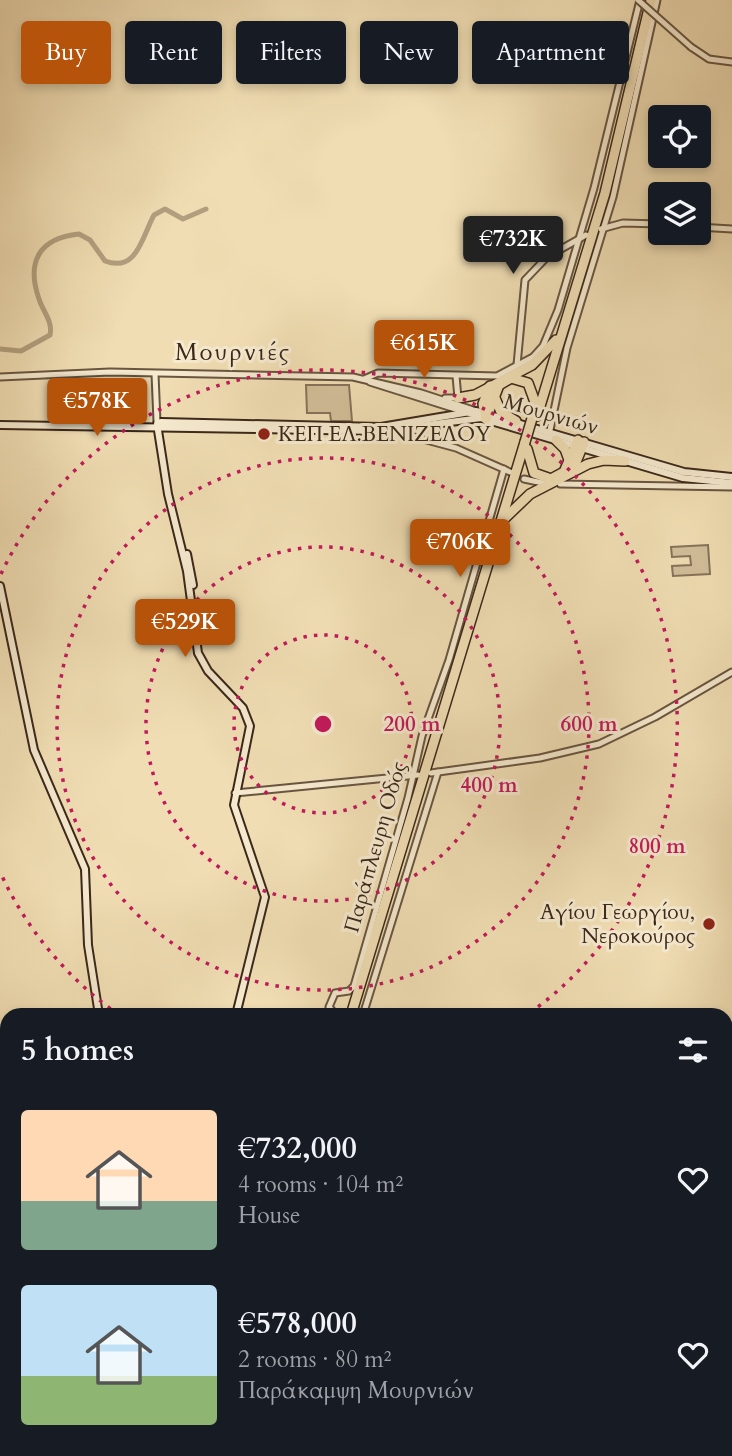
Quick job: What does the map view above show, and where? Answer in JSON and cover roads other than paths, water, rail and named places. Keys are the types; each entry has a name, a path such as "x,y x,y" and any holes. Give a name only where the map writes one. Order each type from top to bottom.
{"highway":[{"path":"355,1008 505,518 601,191 648,0"},
{"path":"535,412 605,192 648,0"},
{"path":"458,398 475,395 532,365 556,340"},
{"path":"481,412 495,397 504,381 518,378 531,387 535,412"},
{"path":"481,412 491,385"},
{"path":"495,397 501,412 516,421"},
{"path":"556,440 567,452 569,462"},
{"path":"527,444 530,465 541,478 559,477 580,444"},
{"path":"354,1008 356,991 527,444"},
{"path":"568,475 579,461 580,444"},
{"path":"505,518 530,494 599,460 625,461"}],"main road":[{"name":"Μουρνιών","path":"481,412 550,430 580,444 684,472 732,477"},
{"path":"162,423 393,431 462,419 481,412"},
{"path":"0,425 162,423 381,427 410,430 481,412 556,440 580,444 668,474 732,485"},
{"path":"162,423 168,494 187,571 196,646 201,660 216,680 243,708 250,726 249,741 235,793 235,815 247,840 265,897 238,1008"},
{"path":"668,474 670,484"},
{"path":"0,586 34,750 83,864 88,945 98,1008"}],"street":[{"path":"0,377 155,373 364,379 378,373 497,376 537,354 547,340 583,235 639,0 691,47 709,59 732,62"},
{"path":"550,430 567,348 639,90 657,0"},
{"path":"600,229 623,223 648,224"},
{"path":"711,228 732,229"},
{"path":"517,365 525,280 547,257 583,235"},
{"path":"155,373 162,423"},
{"path":"440,398 458,398 456,376"},
{"name":"Μουρνιών","path":"364,379 440,398 481,412"},
{"name":"Μουρνιών","path":"364,379 481,412"},
{"name":"Παράπλευρη Οδός","path":"330,1008 330,999 335,993 353,988 416,776 422,736 449,660 507,471 473,454 410,430"},
{"path":"524,479 543,483"},
{"path":"560,484 732,485"},
{"name":"Παράπλευρη Οδός","path":"365,1008 434,773 540,758 591,746 664,712 732,672"},
{"path":"235,793 416,776"}],"waterway":[{"path":"0,349 21,351 50,335 50,325 39,299 34,274 35,263 45,247 65,236 79,234 90,240 105,261 124,262 137,251 154,215 165,209 183,219 206,209"}],"place":[{"name":"ΚΕΠ ΕΛ.ΒΕΝΙΖΕΛΟΥ","path":"264,434"},
{"name":"Αγίου Γεωργίου, Νεροκούρος","path":"709,924"}],"district":[{"name":"Μουρνιές","path":"233,352"}]}
